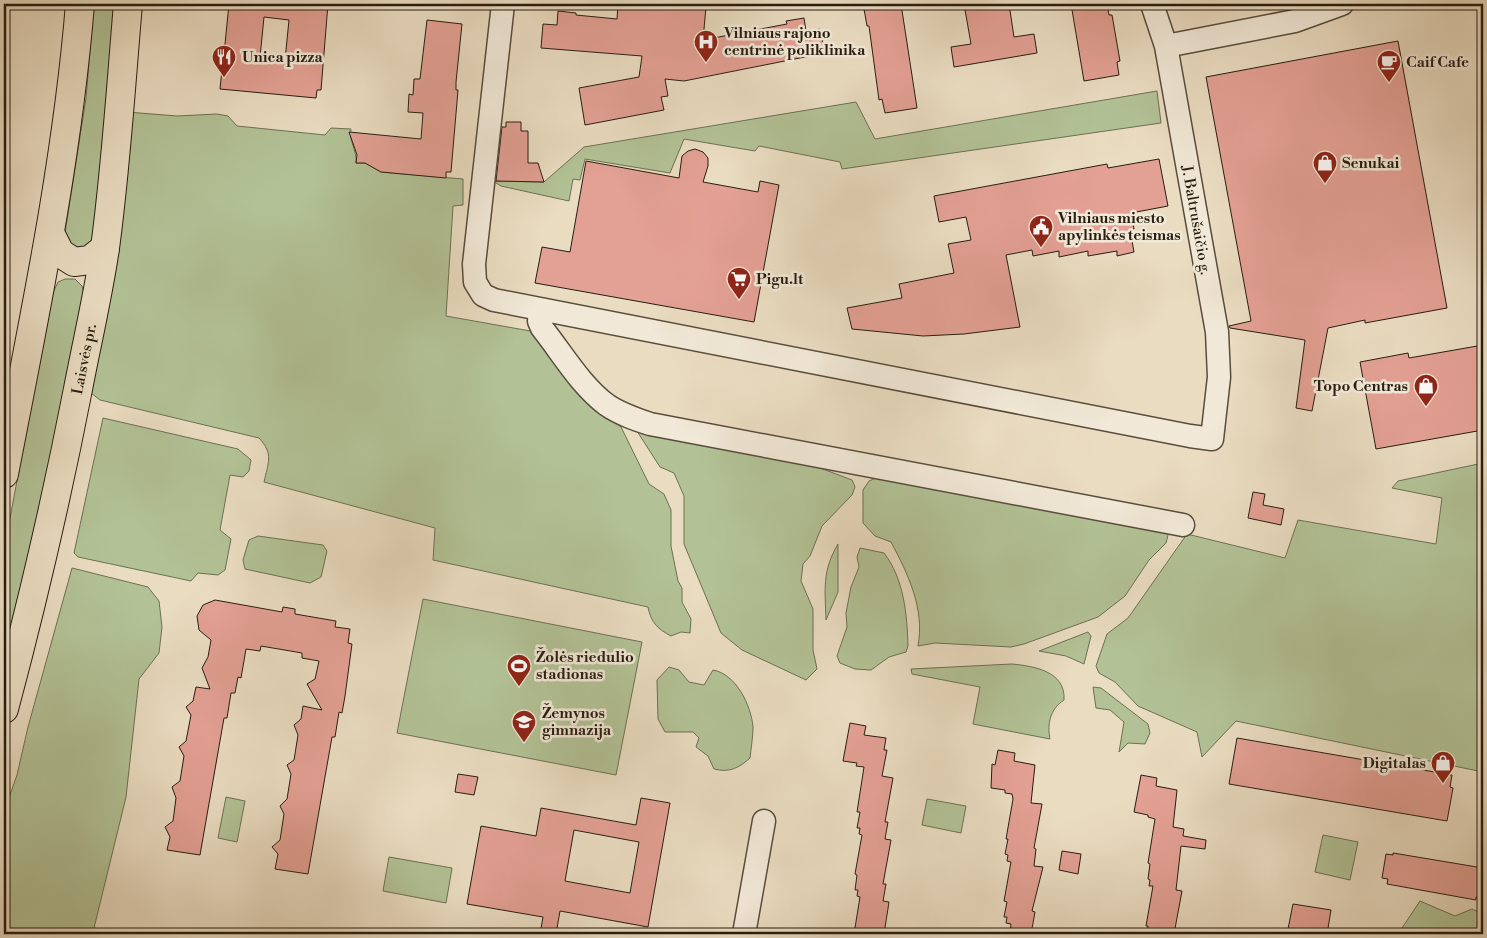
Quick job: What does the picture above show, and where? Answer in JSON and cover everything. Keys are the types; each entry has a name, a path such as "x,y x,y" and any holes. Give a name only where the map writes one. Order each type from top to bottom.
{"main road":[{"path":"4,474 51,235 74,79 80,4"},
{"name":"Laisvės pr.","path":"4,709 24,634 60,480 105,248 128,4"},
{"path":"51,235 60,254 74,262 90,260 105,248"},
{"path":"41,284 57,273 71,271 86,279 96,297"}],"street":[{"path":"503,4 474,264 475,282 483,294 494,300 540,310 539,321 542,328 591,390 607,404 625,415 650,424 1183,525"},
{"name":"J. Baltrušaičio g.","path":"540,310 1212,439 1219,377 1217,332 1166,46 1152,4"},
{"path":"1166,46 1295,21 1342,4"},
{"path":"744,934 764,821"}],"green space":[{"path":"94,4 119,4 97,240 83,256 63,246 86,98"},
{"path":"1157,91 1161,123 842,169 840,162 759,146 755,151 684,139 670,173 585,159 580,180 573,179 569,201 501,186 493,181 544,182 584,147 856,102 875,139"},
{"path":"127,112 177,116 217,114 228,116 237,126 325,135 331,128 351,129 356,163 365,163 381,172 463,179 463,205 453,206 446,316 536,332 595,405 621,427 649,484 664,494 671,510 671,546 678,581 682,588 682,602 691,619 690,633 681,632 671,636 666,633 653,621 648,607 433,560 435,528 264,482 269,459 267,449 259,438 100,400 91,393 88,386"},
{"path":"65,279 75,279 82,286 86,301 4,673 4,550 52,295 58,282"},
{"path":"103,418 238,449 251,460 249,471 243,477 230,475 220,530 231,539 225,570 218,575 198,573 191,581 78,557 74,553"},
{"path":"635,428 791,457 852,480 855,487 852,495 822,526 810,556 803,564 801,581 813,609 813,650 817,669 806,680 742,650 721,633 684,544 684,496 674,473 660,467"},
{"path":"1483,463 1483,772 1236,721 1202,757 1197,732 1138,706 1115,682 1099,673 1096,666 1107,634 1128,618 1187,534 1285,558 1298,520 1436,544 1442,498 1392,488 1398,481"},
{"path":"880,476 1169,531 1166,543 1149,560 1125,596 1098,617 1011,647 935,643 918,646 919,619 914,592 909,579 891,542 875,536 863,523 863,490 869,481"},
{"path":"258,536 323,545 327,551 321,577 310,583 245,569 243,560 249,540"},
{"path":"838,544 838,592 826,620 825,589 827,572"},
{"path":"860,548 884,553 891,563 900,585 907,622 908,646 906,652 889,657 871,670 855,669 840,663 837,656 847,627 846,613 851,587 859,567 857,557"},
{"path":"72,568 148,587 159,601 162,627 159,653 139,679 126,797 94,928 86,934 4,934 4,812 17,775 28,727"},
{"name":"Žolės riedulio stadionas","path":"423,599 642,642 616,775 397,733"},
{"path":"1088,632 1091,636 1084,664 1066,656 1039,651"},
{"path":"1012,664 1029,666 1047,672 1060,682 1064,700 1055,708 1049,722 1050,739 973,724 980,687 912,674 911,669"},
{"path":"669,667 679,670 689,682 704,685 713,670 729,678 735,684 746,700 752,718 750,758 746,762 729,770 714,769 708,756 696,747 699,738 693,732 665,732 658,719 657,680"},
{"path":"1093,687 1101,688 1148,724 1150,733 1145,744 1128,743 1119,752 1124,722 1110,710 1096,708"},
{"path":"226,797 245,801 237,842 218,838"},
{"path":"927,799 966,806 961,833 922,825"},
{"path":"1323,835 1358,842 1350,880 1315,872"},
{"path":"389,857 452,868 446,903 383,891"},
{"path":"1420,901 1455,916 1472,909 1483,914 1483,934 1398,934"}],"building":[{"path":"229,4 328,4 321,90 317,90 316,98 220,89 222,69 219,53 224,54","holes":["264,17 289,20 285,60 260,57"]},
{"name":"Vilniaus rajono centrinė poliklinika","path":"618,4 667,4 706,7 703,40 787,24 786,21 804,18 806,31 820,29 825,53 684,81 665,79 668,96 661,97 664,110 585,125 579,88 639,77 642,56 541,48 543,24 557,25 558,11 576,13 576,15 617,19"},
{"path":"866,4 901,4 917,108 885,113 882,99 879,100 869,26 867,26 864,9 867,8"},
{"path":"964,4 1009,4 1014,37 1034,34 1037,53 954,67 951,47 971,44"},
{"path":"1071,4 1107,4 1109,15 1112,15 1120,61 1117,62 1119,75 1084,81"},
{"path":"427,20 462,24 456,82 456,90 458,90 451,172 446,172 446,178 381,172 365,163 356,163 357,155 349,132 421,139 423,113 408,112 409,94 413,95 414,79 420,79"},
{"name":"Senukai","path":"1398,41 1447,308 1365,323 1365,320 1328,328 1312,411 1296,408 1305,340 1230,328 1229,326 1251,321 1206,77"},
{"path":"506,122 521,122 521,131 528,131 528,163 538,163 544,182 496,181 502,127 506,127"},
{"path":"695,149 703,152 708,158 708,166 703,182 758,192 760,181 779,185 754,322 535,283 542,247 570,252 586,161 679,178 682,156 688,151"},
{"name":"Vilniaus miesto apylinkės teismas","path":"1159,159 1168,206 1131,213 1134,229 1130,230 1134,252 1117,256 1117,251 1088,256 1088,251 1059,257 1059,251 1033,256 1032,250 1006,255 1020,327 964,334 923,336 852,329 847,308 902,298 899,284 954,273 948,244 971,240 966,217 939,222 934,196 1107,164 1108,168"},
{"name":"Topo Centras","path":"1483,345 1483,430 1376,449 1360,362 1408,353 1409,358"},
{"path":"1253,492 1265,494 1263,505 1284,509 1281,525 1248,518"},
{"path":"215,600 282,612 283,607 295,609 295,614 336,621 335,627 350,629 348,643 352,644 345,696 342,713 339,712 335,737 332,737 308,874 275,869 278,854 272,847 280,840 284,814 280,806 287,799 291,774 287,765 294,760 298,735 294,725 301,719 303,706 322,710 307,684 315,679 319,661 302,658 302,653 261,646 260,651 246,649 241,678 238,677 235,693 231,693 227,718 224,718 200,855 167,850 170,837 165,827 173,821 176,798 172,787 180,781 184,756 179,747 186,741 191,715 186,707 193,701 196,687 210,689 202,668 208,657 211,640 199,630 197,616 203,605"},
{"path":"850,723 866,726 864,735 886,738 884,750 887,750 882,776 893,778 885,822 888,822 885,839 891,840 883,884 886,884 883,901 889,902 884,934 854,934 860,897 857,896 858,890 855,890 857,875 855,874 862,835 859,834 860,828 857,828 860,812 857,812 864,767 856,766 857,763 843,761"},
{"path":"1237,738 1452,775 1450,787 1453,788 1447,821 1229,784"},
{"path":"998,750 1015,753 1014,761 1035,765 1031,803 1042,804 1034,848 1036,849 1034,866 1043,867 1032,911 1035,912 1031,934 1010,934 1011,924 1006,923 1007,917 1004,917 1007,902 1004,901 1011,862 1007,861 1008,855 1005,854 1008,839 1006,839 1013,799 1012,794 1005,793 1005,790 991,788 992,764 995,765"},
{"path":"458,774 478,777 474,795 455,792"},
{"path":"1141,775 1157,778 1156,786 1177,790 1173,827 1184,829 1183,836 1206,840 1205,849 1181,846 1176,890 1182,891 1174,934 1147,934 1148,926 1146,926 1153,886 1149,886 1150,864 1148,863 1155,819 1148,817 1148,815 1134,812"},
{"path":"641,798 670,803 648,927 560,911 556,934 540,934 543,917 467,904 481,826 536,836 541,808 636,825","holes":["574,830 639,842 630,893 565,881"]},
{"path":"1062,851 1081,854 1078,874 1059,870"},
{"path":"1393,853 1483,868 1483,899 1476,897 1476,900 1387,884 1388,879 1382,878 1386,854 1393,855"},
{"path":"1293,904 1331,910 1327,934 1287,934"}],"place":[{"name":"Vilniaus rajono centrinė poliklinika","path":"706,63"},
{"name":"Unica pizza","path":"224,78"},
{"name":"Caif Cafe","path":"1389,83"},
{"name":"Senukai","path":"1325,184"},
{"name":"Vilniaus miesto apylinkės teismas","path":"1041,248"},
{"name":"Pigu.lt","path":"739,300"},
{"name":"Topo Centras","path":"1426,407"},
{"name":"Žolės riedulio stadionas","path":"519,687"},
{"name":"Žemynos gimnazija","path":"524,743"},
{"name":"Digitalas","path":"1443,784"}]}
